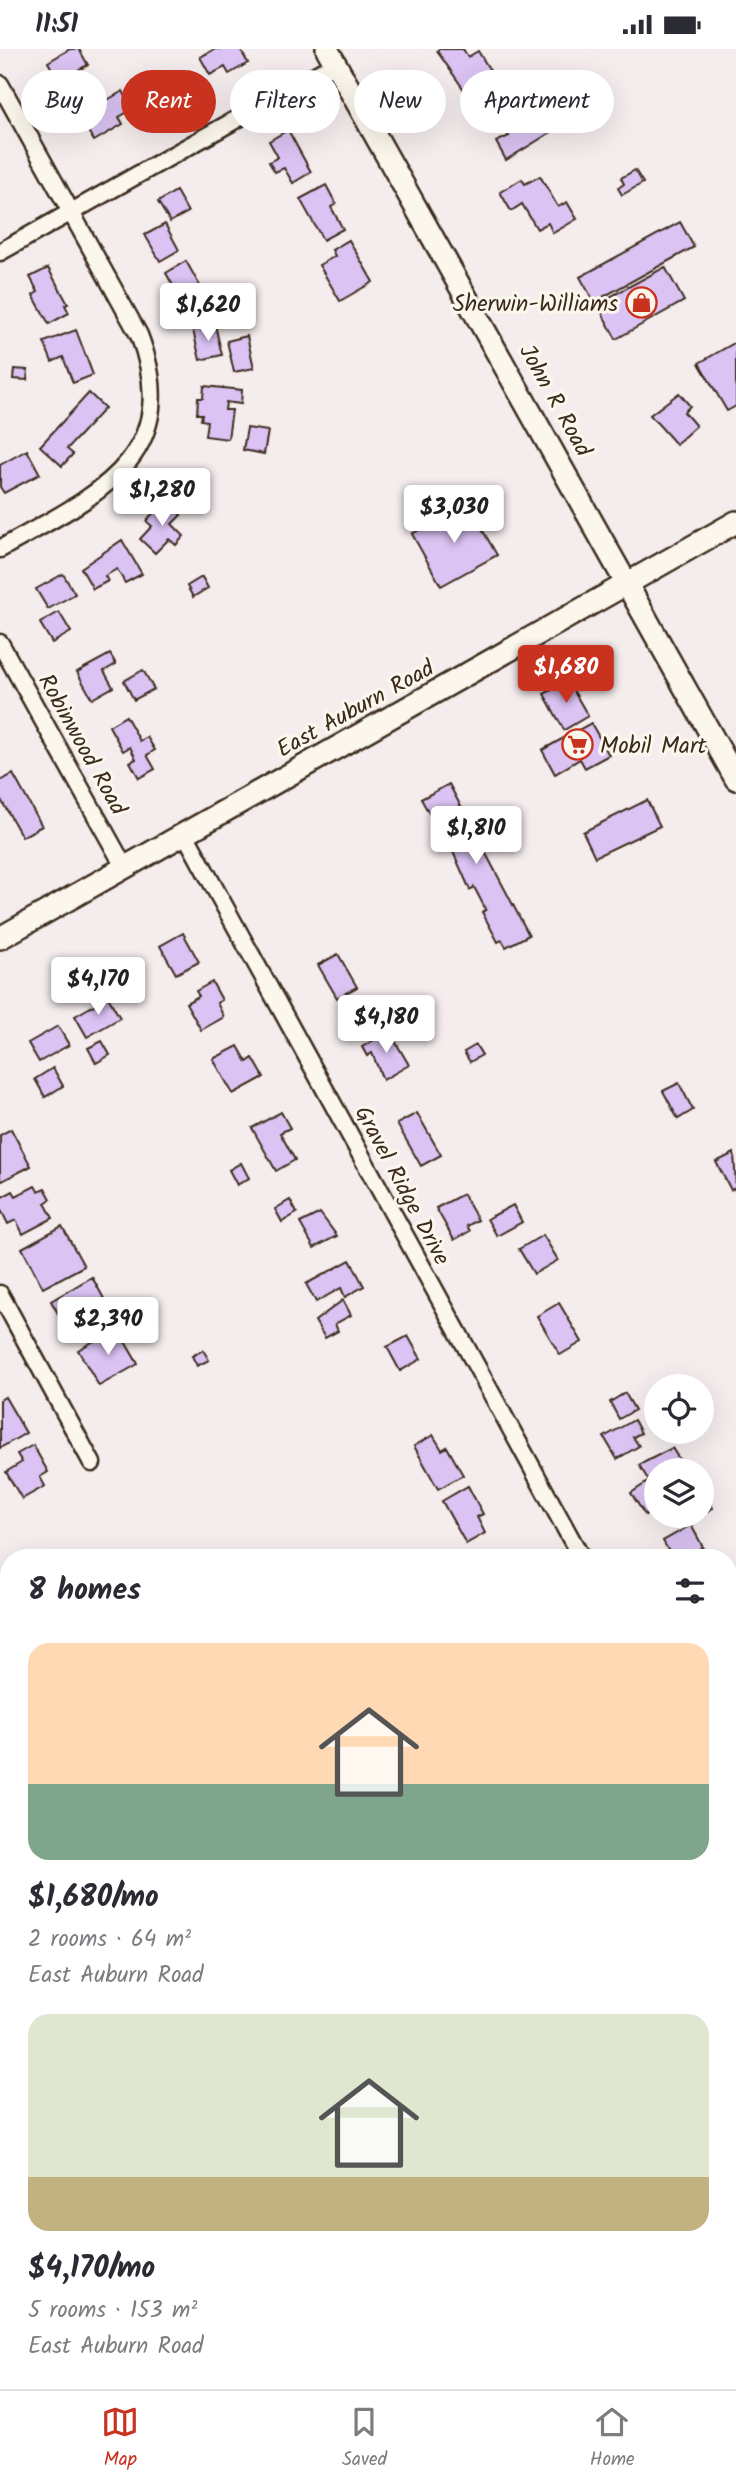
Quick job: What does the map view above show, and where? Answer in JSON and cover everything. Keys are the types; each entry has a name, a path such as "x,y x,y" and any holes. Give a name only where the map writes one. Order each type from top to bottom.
{"main road":[{"name":"John R Road","path":"331,57 736,779"},
{"name":"East Auburn Road","path":"0,938 736,522"}],"street":[{"path":"0,252 331,57"},
{"path":"0,84 72,211 146,351 151,373 149,418 133,456 106,487 0,549"},
{"name":"Robinwood Road","path":"0,643 125,868"},
{"name":"Gravel Ridge Drive","path":"185,834 577,1549"},
{"path":"0,1294 92,1463"}],"building":[{"path":"70,49 79,49 88,65 78,70 52,70 48,62"},
{"path":"215,49 240,49 248,63 236,70 230,70 229,74 225,67 216,72 207,70 200,57"},
{"path":"463,49 468,57 478,51 490,70 460,70 460,84 437,51"},
{"path":"121,92 121,125 94,141 89,133 107,133 107,100"},
{"path":"283,133 290,133 311,172 293,183 284,168 275,172 269,162 278,157 269,141"},
{"path":"507,133 550,133 506,160 496,142 509,136"},
{"path":"635,170 643,183 622,195 618,188 624,184 621,178"},
{"path":"540,176 558,207 567,202 577,219 553,233 548,223 537,229 522,204 511,211 500,192 522,179 525,184"},
{"path":"326,185 336,204 331,207 343,229 323,240 300,199"},
{"path":"176,191 188,212 170,222 158,202"},
{"path":"680,222 694,247 594,302 580,277"},
{"path":"165,224 179,250 160,261 145,235"},
{"path":"349,240 373,282 340,301 319,265 335,256 332,250"},
{"path":"186,261 210,304 190,316 166,273"},
{"name":"Sherwin-Williams","path":"665,267 684,301 616,339 597,304"},
{"path":"48,268 68,304 65,305 69,313 49,324 33,295 38,292 30,277"},
{"path":"215,325 222,355 200,360 193,330"},
{"path":"76,330 93,375 73,383 63,357 52,362 44,342"},
{"path":"247,336 254,368 234,372 227,341"},
{"path":"736,342 736,406 727,411 699,363"},
{"path":"14,369 28,370 27,380 13,379"},
{"path":"204,386 242,390 241,404 226,402 225,410 232,410 228,439 205,436 207,421 201,420 202,414 197,414 198,398 203,398"},
{"path":"89,393 105,408 67,449 73,454 62,466 40,446"},
{"path":"679,393 690,406 684,412 696,426 676,444 650,415"},
{"path":"247,428 268,431 264,454 243,450"},
{"path":"27,450 40,474 4,493 0,487 0,465"},
{"path":"165,500 181,515 172,524 184,536 176,545 169,539 155,553 140,539 152,526 146,521"},
{"path":"467,503 497,555 441,586 412,534"},
{"path":"122,540 142,574 125,583 117,569 105,576 108,581 93,589 81,568"},
{"path":"63,574 75,594 48,609 36,589"},
{"path":"202,577 208,588 193,597 187,586"},
{"path":"59,612 71,632 52,643 40,623"},
{"path":"110,654 116,664 104,671 113,687 92,699 77,672"},
{"path":"143,670 154,689 134,700 124,681"},
{"path":"568,681 588,716 564,730 544,694"},
{"path":"126,716 140,741 147,737 155,750 147,755 155,769 139,778 130,762 136,759 130,747 123,751 109,726"},
{"path":"591,723 609,755 585,768 580,759 555,774 542,750"},
{"path":"13,774 42,826 22,837 0,798 0,781"},
{"path":"449,784 529,935 506,947 502,940 498,942 482,912 486,910 474,887 470,890 442,827 438,829 421,799"},
{"path":"647,800 660,826 595,857 583,832"},
{"path":"183,933 199,962 176,974 160,946"},
{"path":"338,954 357,987 337,998 318,965"},
{"path":"212,982 222,1000 217,1003 224,1017 201,1030 186,1003 199,996 196,991"},
{"path":"108,997 120,1018 87,1037 75,1016"},
{"path":"58,1026 69,1045 39,1062 28,1043"},
{"path":"389,1031 409,1065 383,1080 372,1053 367,1056 362,1047"},
{"path":"102,1041 110,1055 96,1063 88,1048"},
{"path":"476,1045 482,1055 470,1062 464,1052"},
{"path":"238,1046 247,1062 253,1058 264,1077 233,1094 213,1059"},
{"path":"53,1068 63,1086 45,1097 35,1079"},
{"path":"679,1083 693,1110 678,1119 663,1091"},
{"path":"281,1112 290,1128 280,1133 295,1160 276,1171 252,1128"},
{"path":"417,1113 441,1155 421,1166 397,1124"},
{"path":"11,1129 31,1166 0,1182 0,1135"},
{"path":"734,1153 736,1188 731,1190 716,1162"},
{"path":"241,1163 249,1178 237,1185 229,1170"},
{"path":"35,1186 38,1191 45,1188 51,1199 45,1203 53,1218 23,1234 16,1220 8,1224 0,1208 0,1198 13,1191 16,1196"},
{"path":"463,1194 478,1220 467,1226 470,1231 454,1240 436,1208"},
{"path":"290,1200 297,1213 282,1222 275,1209"},
{"path":"513,1205 522,1222 497,1236 487,1219"},
{"path":"320,1213 337,1236 314,1248 300,1223"},
{"path":"62,1226 84,1266 43,1288 22,1248"},
{"path":"543,1235 558,1260 534,1274 519,1249"},
{"path":"350,1260 364,1286 345,1297 341,1288 316,1302 306,1284"},
{"path":"92,1277 113,1315 72,1338 51,1301"},
{"path":"343,1300 351,1315 335,1324 338,1331 325,1338 315,1321"},
{"path":"559,1303 582,1342 560,1355 537,1316"},
{"path":"117,1328 138,1364 99,1386 78,1350"},
{"path":"408,1336 421,1359 400,1371 387,1347"},
{"path":"203,1350 209,1360 197,1366 192,1356"},
{"path":"625,1393 635,1410 619,1419 610,1402"},
{"path":"5,1397 26,1433 0,1448 0,1400"},
{"path":"634,1420 641,1433 633,1437 639,1446 617,1459 604,1437"},
{"path":"433,1435 442,1450 447,1447 463,1475 438,1489 414,1446"},
{"path":"33,1445 48,1472 40,1477 45,1486 22,1499 6,1472 22,1462 17,1454"},
{"path":"672,1448 678,1458 653,1458"},
{"path":"644,1484 644,1513 631,1493"},
{"path":"468,1486 483,1514 477,1517 485,1533 466,1544 442,1501"},
{"path":"686,1528 693,1528 703,1547 699,1549 668,1549 663,1541"}],"place":[{"name":"Sherwin-Williams","path":"641,303"},
{"name":"Mobil Mart","path":"577,745"}]}
